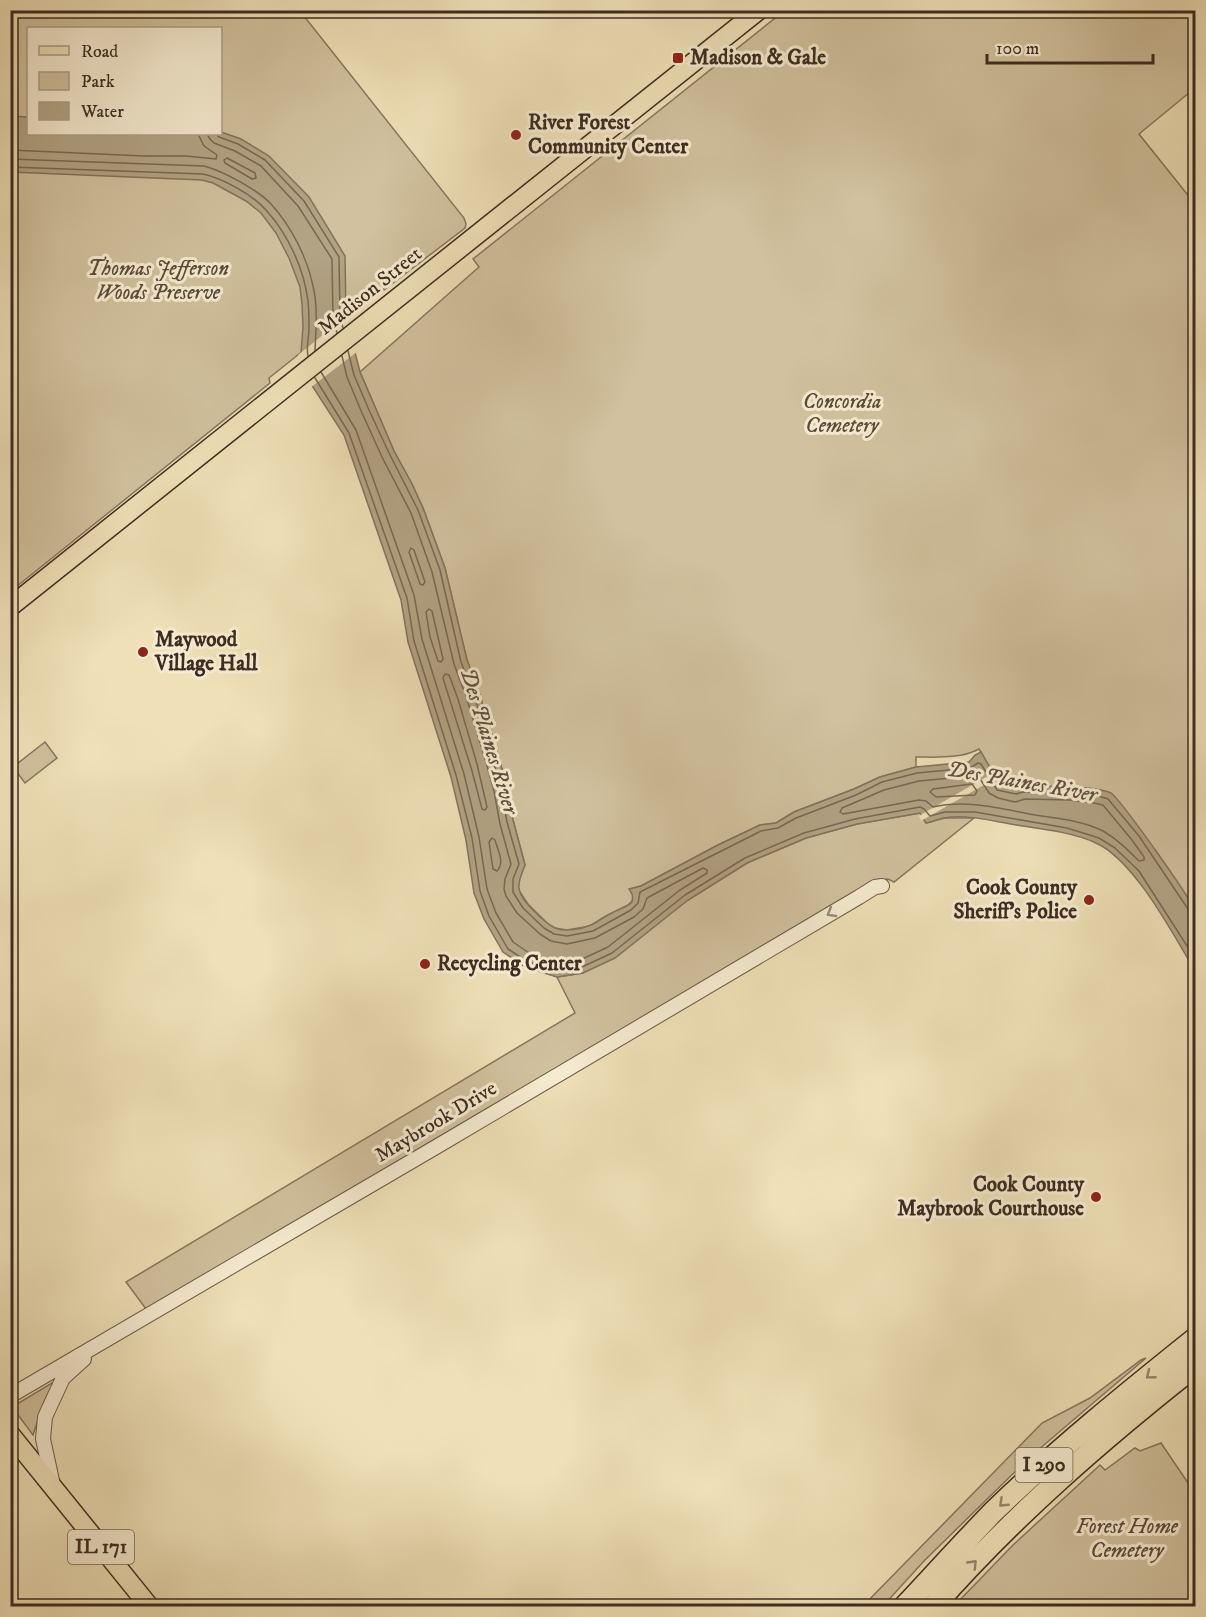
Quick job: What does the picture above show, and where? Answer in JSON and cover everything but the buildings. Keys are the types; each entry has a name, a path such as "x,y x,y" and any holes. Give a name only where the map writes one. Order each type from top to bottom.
{"highway":[{"name":"I 290","path":"905,1606 966,1540 1036,1472 1113,1404 1196,1338"},
{"name":"I 290","path":"934,1606 988,1548 1046,1492 1094,1448 1196,1365"}],"main road":[{"name":"Madison Street","path":"10,607 759,10"},
{"name":"IL 171","path":"10,1434 149,1606"}],"street":[{"name":"Maybrook Drive","path":"10,1396 867,892 882,886"},
{"path":"54,1488 43,1439 45,1417 63,1378 103,1341"}],"green space":[{"name":"Thomas Jefferson Woods Preserve","path":"11,11 300,11 464,218 465,228 384,290 383,287 269,378 270,383 11,591"},
{"name":"Concordia Cemetery","path":"784,11 1195,11 1195,88 1139,134 1195,204 1195,910 1190,901 1096,789 1016,788 1000,785 979,749 956,756 916,757 916,767 880,777 794,812 776,823 760,825 641,886 630,889 633,895 628,905 590,926 567,930 555,928 528,904 518,889 525,865 499,758 467,660 445,568 423,508 394,451 360,372 479,267 473,259"},
{"path":"45,742 57,758 25,783 13,767"},
{"path":"920,813 926,823 945,818 974,818 894,882 888,879 874,881 146,1309 126,1282 575,1013 557,977 583,973 688,900 747,863 806,838 857,824"},
{"path":"1146,1358 1031,1456 924,1561 883,1606 863,1606 1042,1423 1090,1398"},
{"path":"54,1383 44,1402 33,1435 12,1407"},
{"name":"Forest Home Cemetery","path":"1161,1443 1188,1483 1195,1489 1195,1606 954,1606 1013,1545 1100,1465 1105,1470 1135,1448 1140,1451"}],"water":[{"name":"Des Plaines River","path":"10,116 27,117 27,135 222,135 222,132 241,139 269,156 309,197 345,256 346,317 360,372 394,451 423,508 445,568 467,660 499,758 525,865 519,882 520,892 530,907 548,924 564,930 591,925 630,904 633,897 629,889 641,886 760,825 776,823 794,812 880,777 916,767 969,762 981,752 1000,785 1016,788 1020,786 1081,787 1104,790 1117,799 1183,890 1195,912 1195,971 1139,882 1111,852 1096,843 1057,831 971,817 944,818 926,823 920,813 857,824 806,838 747,863 688,900 615,958 583,973 557,977 525,967 503,952 484,919 474,893 466,840 451,777 408,642 401,600 344,435 309,381 301,353 303,327 300,287 276,233 261,213 246,201 213,183 202,180 11,172"}],"pier":[{"path":"349,314 358,351 310,388 298,355"},
{"path":"993,773 996,778 921,821 919,816 917,817"}],"place":[{"name":"Madison & Gale","path":"678,58"},
{"name":"River Forest Community Center","path":"516,135"},
{"name":"Maywood Village Hall","path":"143,652"},
{"name":"Cook County Sheriff's Police","path":"1089,900"},
{"name":"Recycling Center","path":"425,964"},
{"name":"Cook County Maybrook Courthouse","path":"1096,1197"}]}
